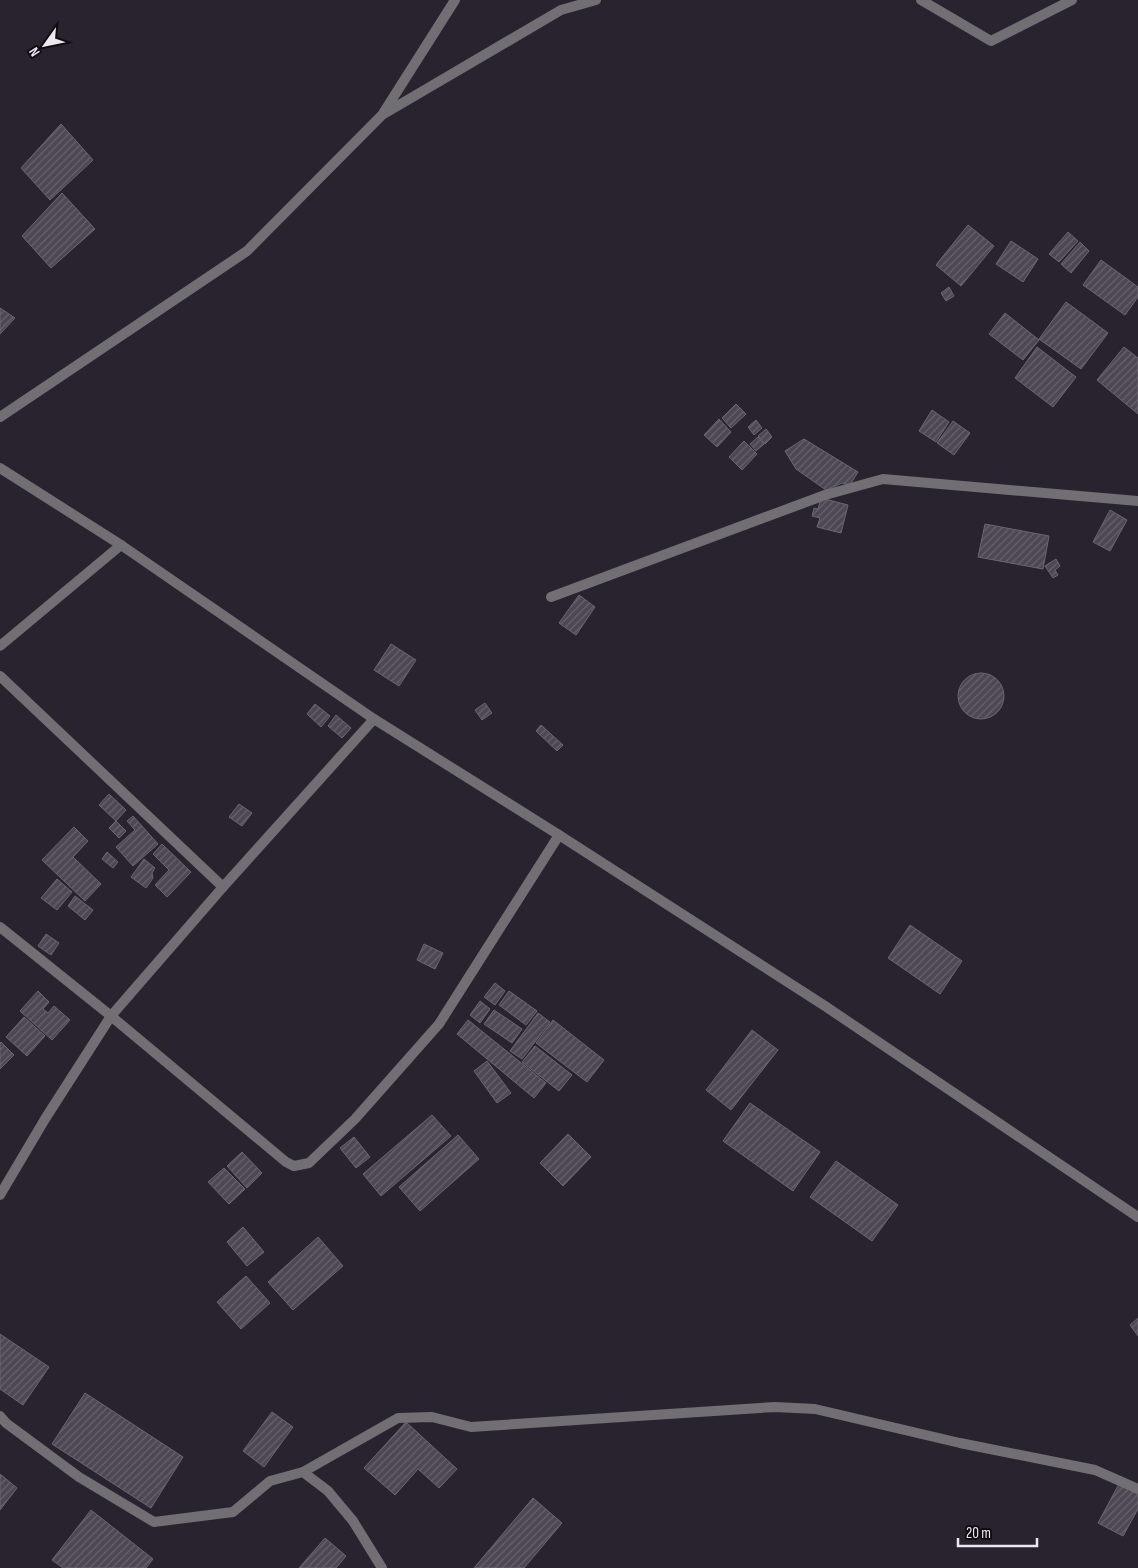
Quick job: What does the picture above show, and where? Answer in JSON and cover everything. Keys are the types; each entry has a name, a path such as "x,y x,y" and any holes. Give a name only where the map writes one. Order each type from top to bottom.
{"street":[{"path":"0,417 247,251 382,115 455,0"},
{"path":"382,115 561,10 596,0"},
{"path":"921,0 991,41 1072,0"},
{"path":"0,468 122,545 374,719 826,1006 1138,1217"},
{"path":"551,597 825,495 883,479 1138,501"},
{"path":"0,646 122,545"},
{"path":"0,676 223,888"},
{"path":"0,1195 44,1119 111,1016 374,719"},
{"path":"0,927 111,1016 286,1162 294,1166 309,1163 355,1119 438,1024 559,835"},
{"path":"2,1423 79,1477 154,1522 233,1512 270,1481 303,1472 398,1418 432,1417 471,1427 775,1407 815,1409 960,1444 1095,1470 1138,1489"},
{"path":"303,1472 328,1491 353,1521 382,1568"}],"building":[{"path":"61,124 93,160 50,200 21,168"},
{"path":"62,193 95,229 51,268 22,236"},
{"path":"968,225 994,246 961,286 936,265"},
{"path":"1068,232 1078,241 1059,262 1049,254"},
{"path":"1011,241 1038,259 1023,282 996,264"},
{"path":"1080,242 1089,251 1071,273 1061,264"},
{"path":"1101,260 1138,287 1138,297 1125,315 1083,285"},
{"path":"949,287 954,296 946,301 941,293"},
{"path":"1066,302 1108,333 1081,369 1039,339"},
{"path":"0,308 15,318 0,334"},
{"path":"1005,313 1039,340 1023,360 989,334"},
{"path":"1037,347 1076,377 1053,407 1015,378"},
{"path":"1124,347 1138,358 1138,414 1097,380"},
{"path":"736,404 746,414 731,428 722,418"},
{"path":"932,410 949,422 936,442 919,431"},
{"path":"719,419 731,432 717,447 704,435"},
{"path":"756,420 762,428 754,435 748,427"},
{"path":"953,421 970,433 954,455 937,443"},
{"path":"766,429 772,437 765,444 758,436"},
{"path":"758,437 764,444 756,451 750,444"},
{"path":"804,439 858,472 850,485 842,483 826,490 796,469 785,451"},
{"path":"744,441 757,454 742,470 729,457"},
{"path":"821,498 848,505 841,533 817,527 820,518 812,516 814,508 818,509"},
{"path":"1110,510 1127,520 1110,551 1093,542"},
{"path":"985,524 1049,536 1043,569 978,557"},
{"path":"1056,559 1060,566 1055,570 1058,575 1053,578 1045,566"},
{"path":"579,595 595,607 576,635 559,623"},
{"path":"391,644 416,660 399,686 374,670"},
{"path":"986,673 998,679 1003,687 1003,705 998,713 990,718 976,719 964,713 959,705 958,691 964,679 972,674"},
{"path":"485,703 492,713 482,720 475,710"},
{"path":"315,704 330,716 321,727 307,714"},
{"path":"336,715 351,728 342,738 328,726"},
{"path":"541,725 563,745 557,751 536,731"},
{"path":"109,794 126,810 116,821 99,805"},
{"path":"239,804 252,813 242,826 229,817"},
{"path":"133,816 158,844 133,866 116,847 135,830 127,821"},
{"path":"116,821 126,831 119,838 109,828"},
{"path":"74,827 88,841 73,857 101,884 85,901 42,860"},
{"path":"162,844 191,872 167,897 155,885 169,870 153,854"},
{"path":"107,852 118,862 113,868 102,859"},
{"path":"144,859 155,868 152,873 153,878 146,888 131,877"},
{"path":"57,879 72,892 57,910 41,898"},
{"path":"75,896 93,910 85,920 68,906"},
{"path":"910,925 962,961 940,994 888,958"},
{"path":"46,934 59,943 51,955 38,946"},
{"path":"424,944 443,953 435,969 417,960"},
{"path":"495,983 505,991 495,1005 484,997"},
{"path":"38,991 49,1002 43,1009 48,1013 54,1006 70,1020 52,1040 20,1011"},
{"path":"509,991 537,1011 526,1025 499,1005"},
{"path":"480,1001 490,1009 480,1023 470,1015"},
{"path":"494,1010 522,1029 512,1043 484,1024"},
{"path":"538,1013 550,1022 522,1059 510,1051"},
{"path":"24,1017 45,1036 27,1056 6,1037"},
{"path":"468,1020 546,1083 534,1098 457,1034"},
{"path":"553,1020 604,1060 587,1082 536,1043"},
{"path":"752,1030 778,1050 731,1110 706,1090"},
{"path":"0,1043 14,1055 0,1069"},
{"path":"535,1046 572,1075 559,1091 522,1062"},
{"path":"487,1061 511,1093 497,1103 474,1071"},
{"path":"750,1103 820,1152 793,1191 723,1141"},
{"path":"432,1115 451,1136 381,1196 363,1174"},
{"path":"568,1134 591,1157 563,1186 540,1163"},
{"path":"458,1135 479,1159 420,1211 399,1187"},
{"path":"354,1137 370,1157 356,1168 340,1148"},
{"path":"242,1152 262,1173 247,1188 227,1166"},
{"path":"836,1161 898,1205 872,1241 810,1197"},
{"path":"224,1168 245,1189 229,1204 208,1182"},
{"path":"243,1227 264,1252 247,1266 227,1242"},
{"path":"318,1237 343,1266 293,1310 268,1282"},
{"path":"246,1276 270,1303 241,1329 217,1302"},
{"path":"1138,1318 1138,1336 1130,1325"},
{"path":"0,1334 49,1367 23,1405 0,1389"},
{"path":"85,1393 183,1457 151,1508 52,1444"},
{"path":"272,1412 293,1427 264,1467 243,1451"},
{"path":"406,1422 457,1469 439,1488 418,1469 395,1495 364,1468"},
{"path":"0,1474 17,1488 0,1510"},
{"path":"1119,1484 1138,1494 1138,1509 1123,1536 1098,1523"},
{"path":"533,1498 562,1523 524,1568 474,1568"},
{"path":"91,1510 153,1559 146,1568 63,1568 52,1560"},
{"path":"325,1538 346,1556 336,1568 299,1568"}]}
